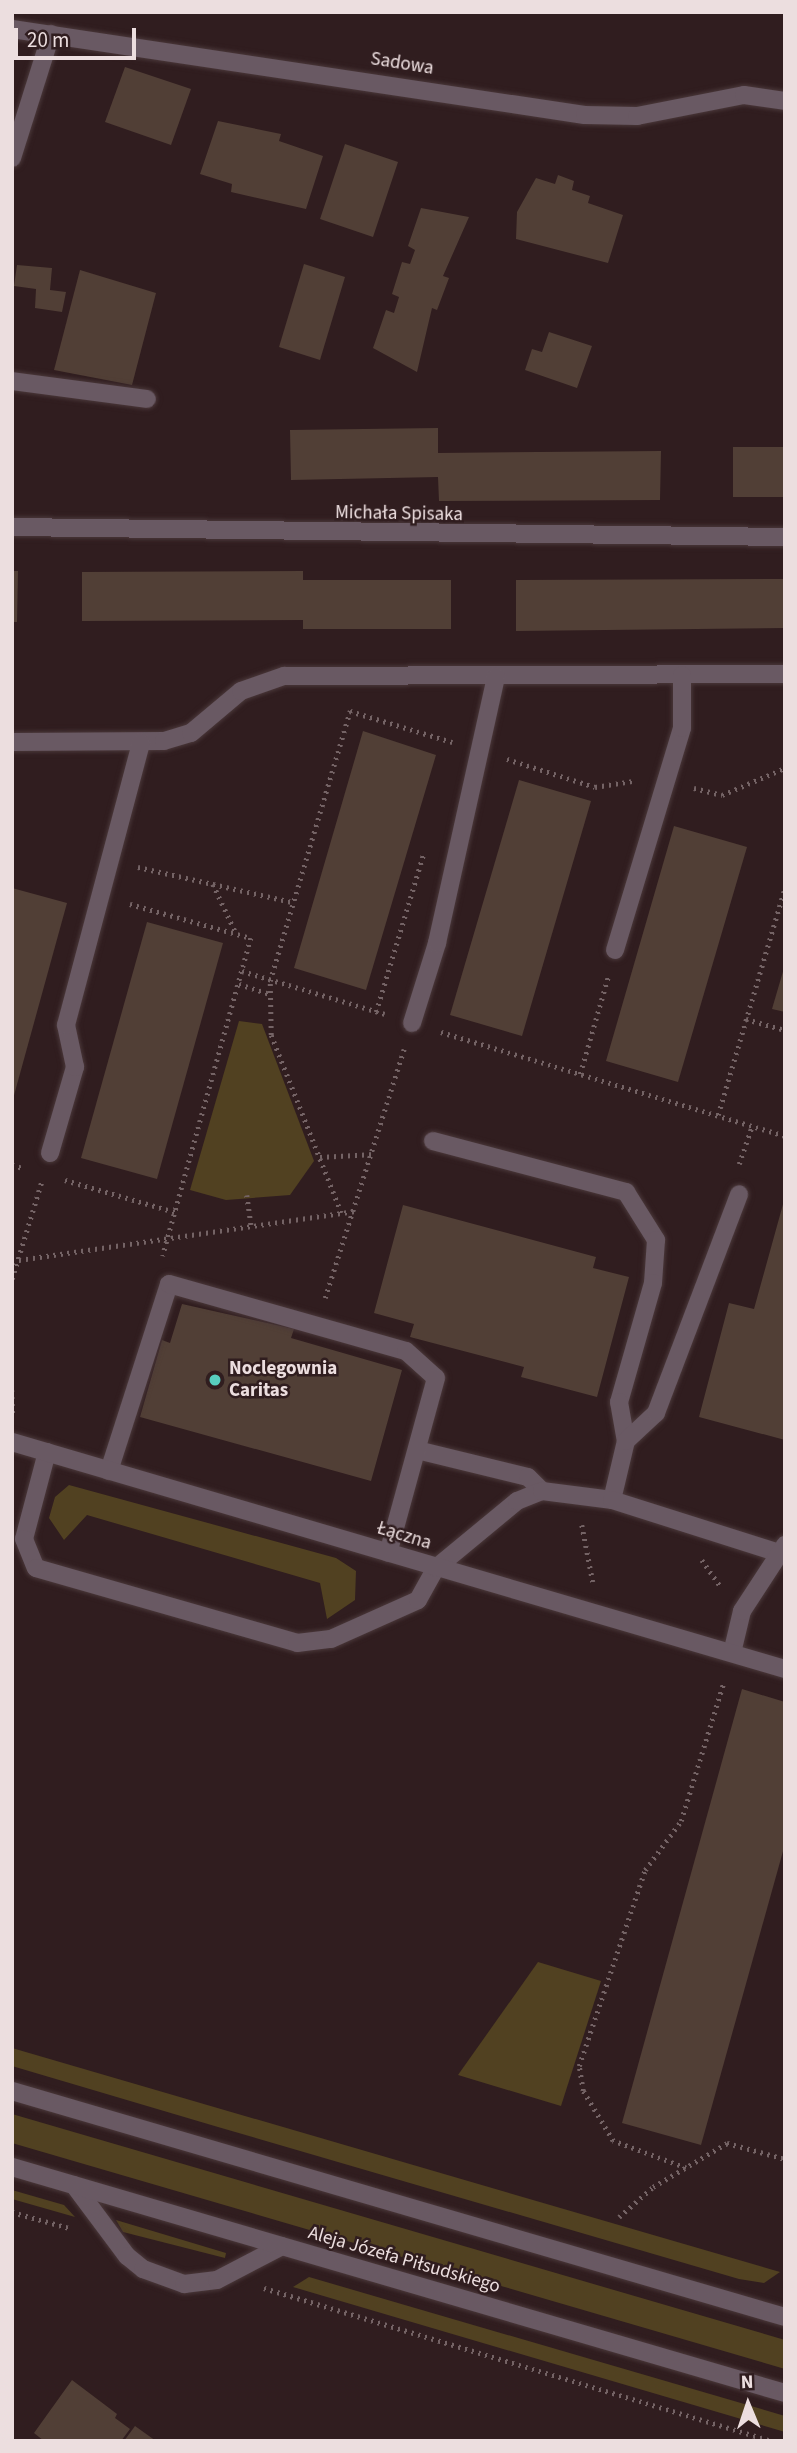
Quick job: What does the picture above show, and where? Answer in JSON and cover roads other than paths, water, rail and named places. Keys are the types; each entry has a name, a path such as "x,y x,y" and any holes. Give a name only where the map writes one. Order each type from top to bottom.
{"street":[{"name":"Sadowa","path":"12,29 585,114 637,116 744,95 785,101"},
{"path":"12,158 51,34"},
{"path":"12,381 147,399"},
{"name":"Michała Spisaka","path":"12,527 785,537"},
{"path":"12,742 141,743 191,733 241,691 284,676 785,674"},
{"path":"615,950 682,728 682,675"},
{"path":"412,1023 437,943 496,676"},
{"path":"50,1153 75,1067 66,1025 141,743"},
{"path":"433,1140 626,1192 656,1240 653,1283 619,1402 626,1441 611,1500"},
{"path":"626,1441 656,1413 739,1194"},
{"path":"110,1471 169,1284 406,1351 436,1378 388,1553"},
{"name":"Łączna","path":"12,1442 785,1669"},
{"path":"417,1450 528,1476 542,1491"},
{"path":"47,1452 24,1539 36,1568 297,1643 331,1639 418,1600 436,1568 486,1524 542,1491 583,1494 611,1500 689,1526 782,1549 742,1612 732,1653"},
{"path":"12,2091 785,2317"},
{"name":"Aleja Józefa Piłsudskiego","path":"12,2167 785,2393"},
{"path":"74,2185 117,2242 143,2269 184,2284 225,2276 282,2246"}],"place":[{"name":"Noclegownia Caritas","path":"215,1380"}]}
